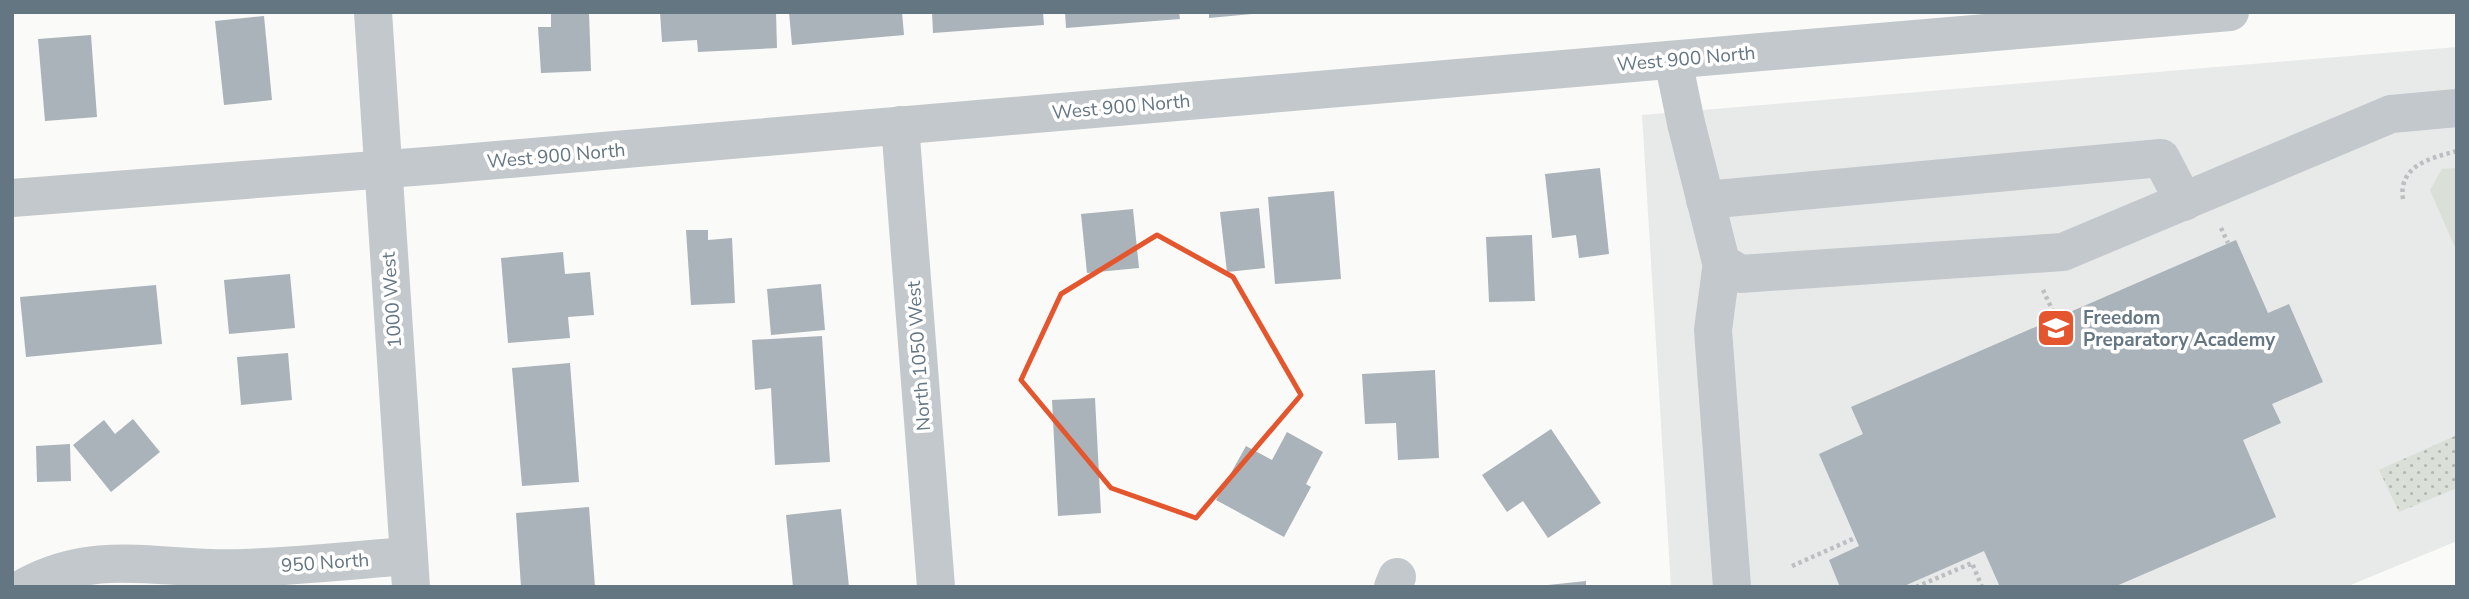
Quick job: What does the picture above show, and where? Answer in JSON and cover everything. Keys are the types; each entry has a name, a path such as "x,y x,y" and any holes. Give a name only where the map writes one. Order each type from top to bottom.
{"street":[{"name":"1000 West","path":"373,12 410,571"},
{"name":"West 900 North","path":"12,198 2230,12"},
{"path":"1673,60 1722,262 1713,330 1732,587"},
{"path":"1722,262 1740,274 2063,252 2391,114 2457,108"},
{"name":"North 1050 West","path":"900,125 936,587"},
{"path":"1705,200 2161,158 2184,202"},
{"name":"950 North","path":"25,587 50,573 100,564 154,562 241,568 410,571"}],"path":[{"path":"2403,199 2401,187 2410,169 2433,157 2457,151"},
{"path":"2038,281 2056,318"},
{"path":"1792,566 1855,538"},
{"path":"1916,587 1972,563 1982,587"}],"highlighted area":[{"path":"1157,235 1233,277 1301,395 1196,518 1111,488 1021,380 1061,294"}],"shaded area":[{"name":"Freedom Preparatory Academy","path":"2457,47 2457,541 2346,587 1671,587 1642,115"},
{"path":"2457,168 2457,252 2430,190 2442,169"},
{"path":"2457,435 2457,488 2399,512 2379,470"}],"building":[{"path":"551,12 589,12 591,71 541,73 538,27 551,27"},
{"path":"660,12 776,12 777,48 698,52 697,40 662,42"},
{"path":"789,12 902,12 904,35 792,45"},
{"path":"932,12 1043,12 1044,25 933,33"},
{"path":"1065,12 1179,12 1180,19 1066,28"},
{"path":"1209,12 1252,12 1252,14 1209,18"},
{"path":"264,16 272,100 224,105 215,21"},
{"path":"91,35 97,117 45,121 38,39"},
{"path":"1600,168 1609,254 1579,258 1576,235 1552,238 1545,174"},
{"path":"1334,191 1341,279 1275,284 1268,197"},
{"path":"1259,208 1265,268 1227,272 1220,212"},
{"path":"1133,209 1139,268 1087,273 1081,214"},
{"path":"686,230 708,230 708,240 732,238 735,303 691,305"},
{"path":"1532,235 1535,301 1489,302 1486,237"},
{"path":"2236,240 2268,313 2289,304 2323,382 2272,404 2281,423 2243,440 2276,517 2114,587 2000,587 1984,551 1902,587 1840,587 1829,560 1859,546 1819,454 1863,434 1851,407"},
{"path":"563,252 565,274 590,272 594,315 568,317 570,338 508,343 501,258"},
{"path":"290,274 295,328 229,334 224,280"},
{"path":"821,284 825,330 771,335 767,289"},
{"path":"156,285 162,344 26,357 20,297"},
{"path":"822,336 830,462 775,465 771,388 755,390 752,340"},
{"path":"288,353 292,400 241,405 237,357"},
{"path":"570,363 579,482 522,486 512,368"},
{"path":"1435,370 1439,458 1398,460 1396,423 1365,424 1362,374"},
{"path":"1095,398 1101,513 1058,516 1052,400"},
{"path":"133,419 160,452 111,492 73,445 104,420 115,434"},
{"path":"1551,429 1601,503 1548,538 1523,501 1507,512 1482,475"},
{"path":"1287,432 1323,452 1306,484 1311,487 1284,537 1216,500 1246,446 1272,460"},
{"path":"70,444 71,481 37,482 36,446"},
{"path":"589,507 595,587 521,587 516,513"},
{"path":"841,509 849,587 793,587 786,515"},
{"path":"1586,581 1586,587 1548,587 1548,585"}],"place":[{"name":"Freedom Preparatory Academy","path":"2056,328"}]}
